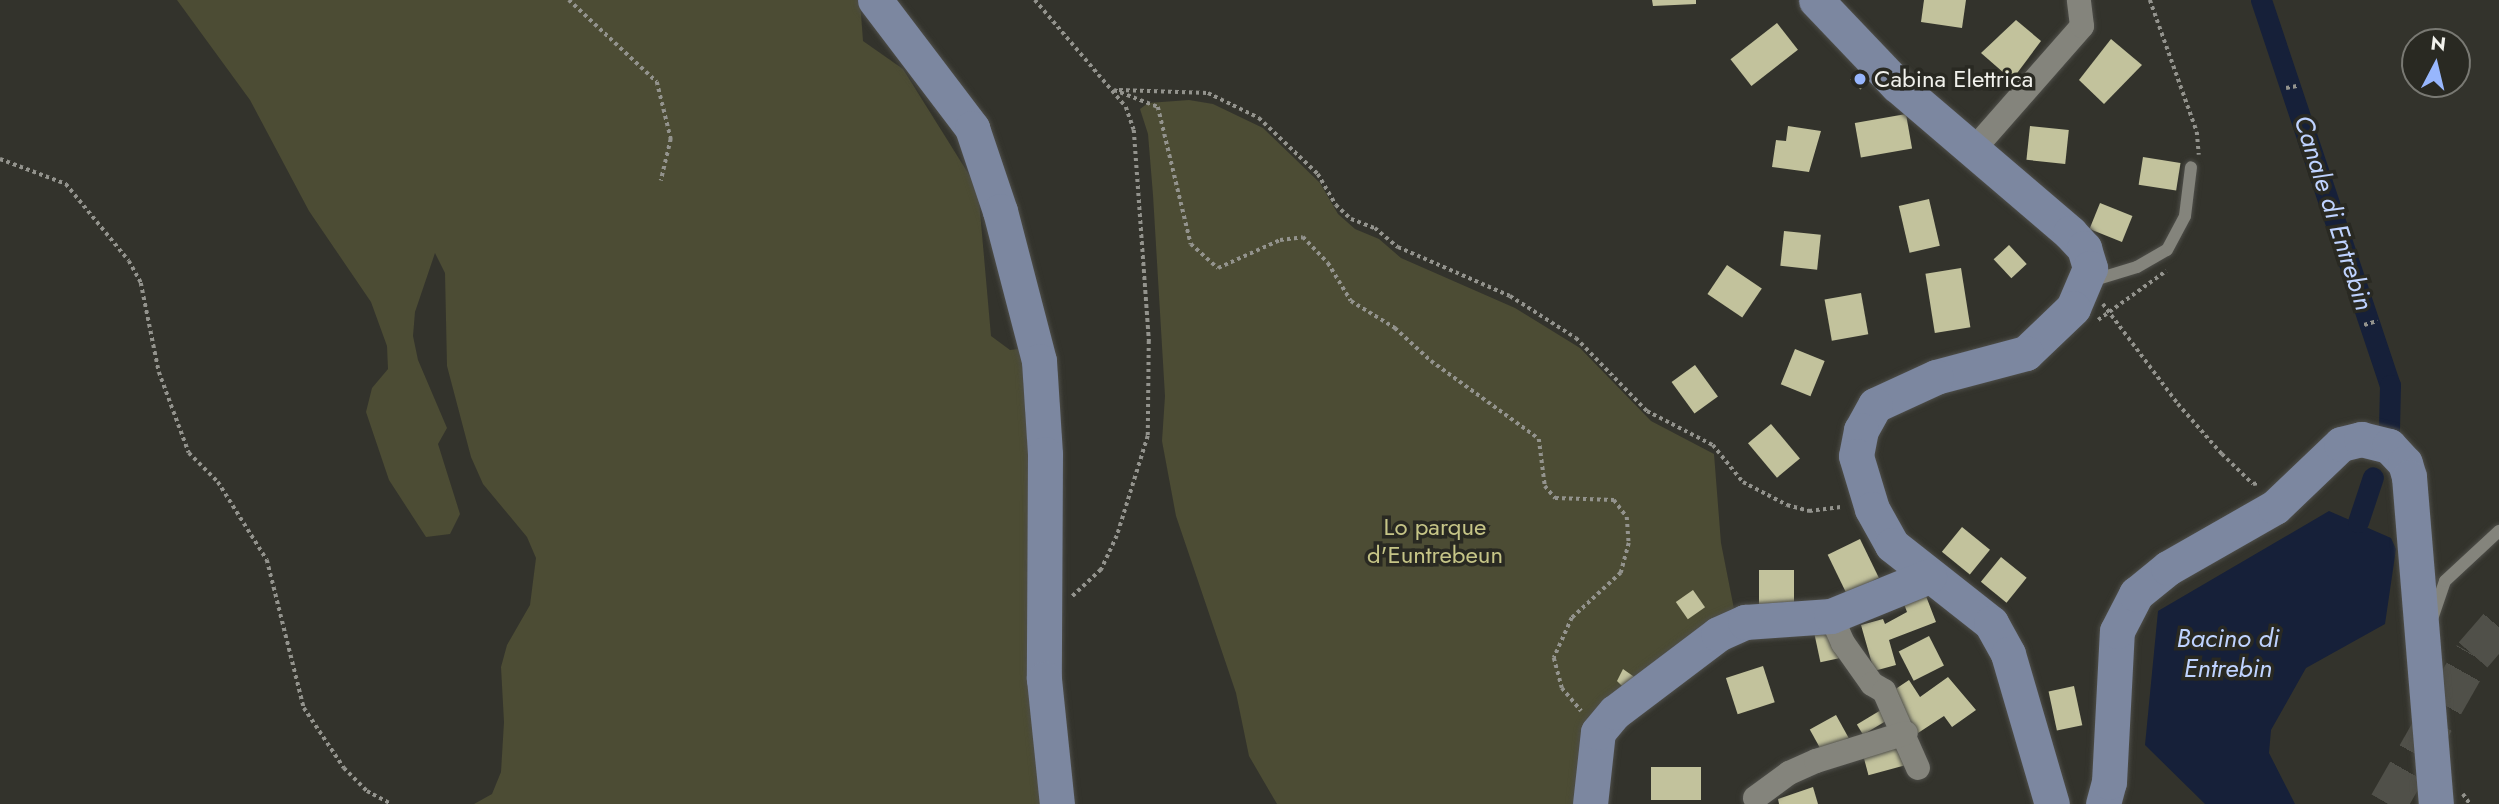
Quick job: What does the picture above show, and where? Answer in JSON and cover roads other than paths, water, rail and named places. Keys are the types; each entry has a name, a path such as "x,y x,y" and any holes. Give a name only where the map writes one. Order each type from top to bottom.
{"street":[{"path":"875,0 972,128 1000,211 1040,361 1045,454 1044,679 1057,804"},
{"path":"1816,0 1897,85 1975,148 1992,169 2084,248 2090,268 2087,282 2053,331 2026,352 1936,377 1875,405 1861,430 1856,456 1872,509 1892,545 1991,623 2008,654 2052,804"},
{"path":"1975,148 2082,26 2079,0"},
{"path":"2103,804 2109,782 2117,631 2136,594 2168,568 2275,507 2341,444 2361,439 2389,446 2405,463 2423,634 2436,804"},
{"path":"1590,804 1598,732 1615,712 1718,634 1745,622 1831,616 1929,576"},
{"path":"1831,616 1843,643 1872,684 1884,691 1906,733 1918,768"},
{"path":"1755,798 1807,765 1906,733"}],"lane":[{"path":"2087,282 2137,267 2167,250 2185,216 2191,167"},
{"path":"2423,634 2445,581 2499,531"}],"water":[{"name":"Bacino di Entrebin","path":"2329,511 2391,538 2396,549 2385,624 2306,668 2271,730 2269,753 2295,804 2205,804 2145,745 2158,611"}],"waterway":[{"name":"Canale di Entrebin","path":"2261,0 2390,385 2389,428"},
{"name":"Canale di Entrebin","path":"2358,522 2373,477"}],"tunnel":[{"path":"2388,804 2473,655 2499,625"}],"place":[{"name":"Cabina Elettrica","path":"1860,79"}],"park label":[{"name":"Lo parque d'Euntrebeun","path":"1435,541"}]}
